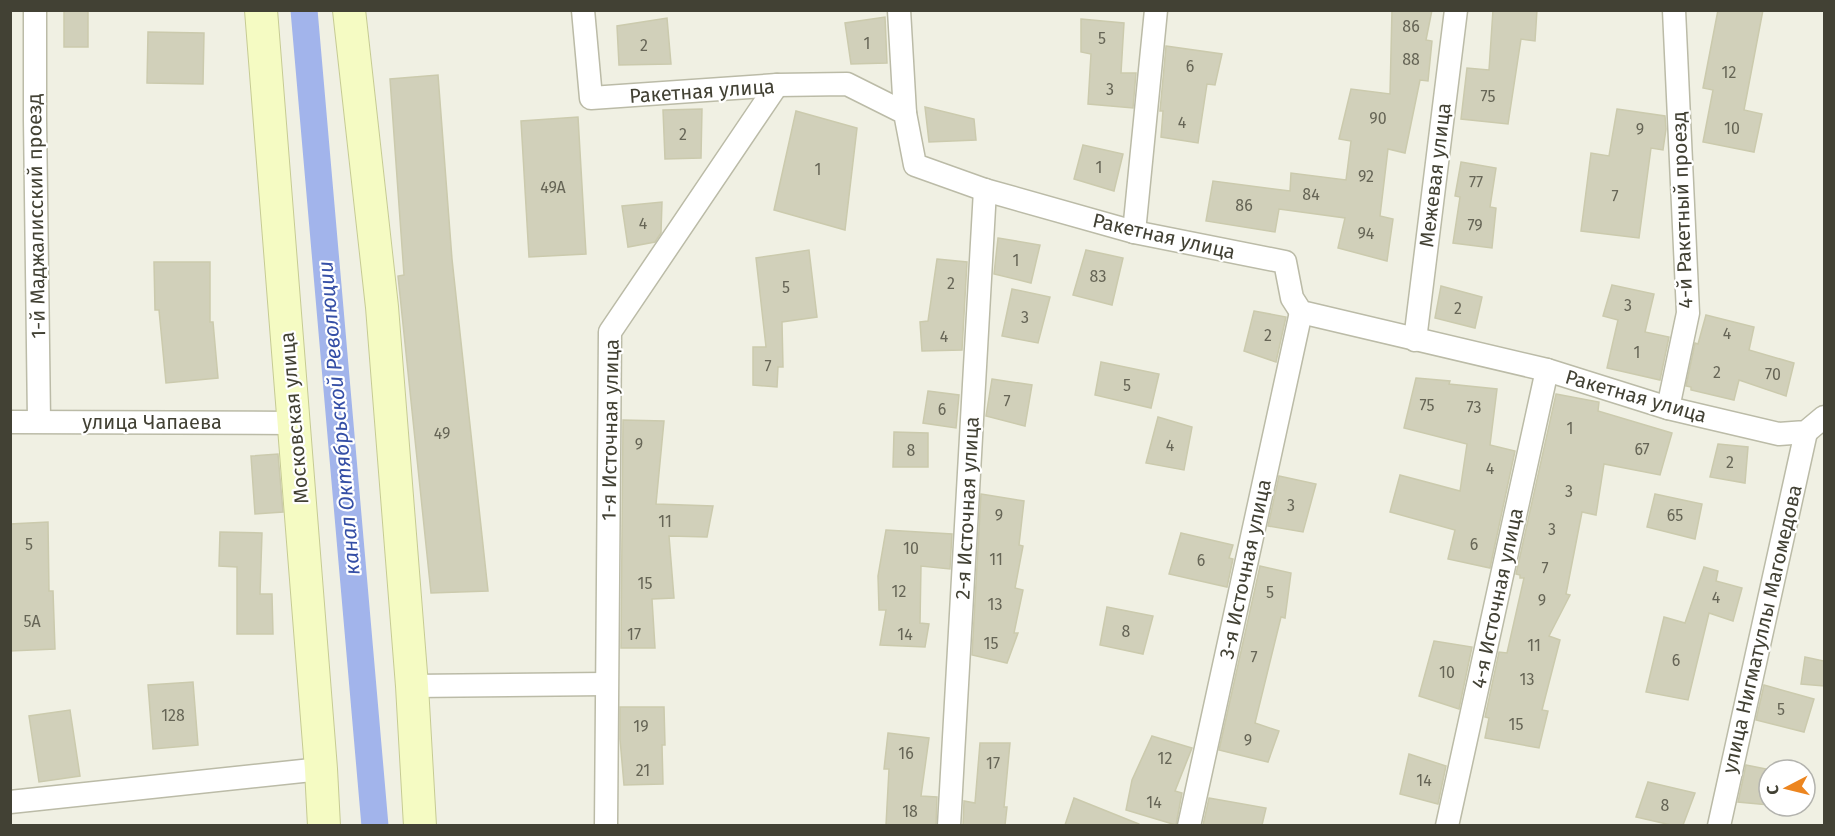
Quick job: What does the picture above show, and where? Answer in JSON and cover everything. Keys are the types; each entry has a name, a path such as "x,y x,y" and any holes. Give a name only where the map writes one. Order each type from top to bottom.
{"main road":[{"name":"Московская улица","path":"261,10 324,825"},
{"path":"349,10 382,307 412,686 420,825"}],"street":[{"name":"1-й Маджалисский проезд","path":"35,10 39,422"},
{"name":"Ракетная улица","path":"583,10 591,99 777,85 848,84 905,113 915,165 984,190 1134,232 1285,262 1292,298 1301,312 1546,370 1668,408 1779,434 1806,432"},
{"path":"899,10 905,113"},
{"path":"1134,232 1156,10"},
{"name":"Межевая улица","path":"1415,340 1456,10"},
{"name":"4-й Ракетный проезд","path":"1668,408 1688,313 1674,10"},
{"name":"1-я Источная улица","path":"606,825 610,332 777,85"},
{"name":"2-я Источная улица","path":"949,825 984,190"},
{"name":"3-я Источная улица","path":"1189,825 1301,312"},
{"name":"4-я Источная улица","path":"1447,825 1546,370"},
{"path":"1806,432 1824,417"},
{"name":"улица Чапаева","path":"10,422 294,423"},
{"name":"улица Нигматуллы Магомедова","path":"1719,825 1806,432"},
{"path":"412,686 606,684"},
{"path":"10,802 321,769"}],"building":[{"path":"64,10 88,10 88,47 64,47"},
{"path":"1392,10 1432,10 1426,40 1432,41 1428,81 1420,80 1405,153 1388,149 1380,216 1393,219 1387,261 1338,248 1345,218 1279,209 1275,232 1206,221 1213,181 1290,191 1291,173 1346,180 1351,141 1339,139 1351,89 1390,94"},
{"path":"1493,10 1537,10 1535,41 1521,39 1508,124 1461,119 1467,68 1489,70"},
{"path":"1718,10 1763,10 1744,110 1762,114 1754,152 1703,142 1713,90 1703,88"},
{"path":"885,17 887,63 851,64 845,23"},
{"path":"667,18 671,64 619,65 617,26"},
{"path":"1081,19 1124,23 1121,73 1136,73 1133,108 1088,104 1091,54 1081,52"},
{"path":"148,32 204,33 203,84 147,83"},
{"path":"1166,46 1222,54 1215,85 1207,84 1198,143 1161,137 1163,111 1160,111"},
{"path":"438,75 452,259 488,591 431,593 398,276 404,275 390,79"},
{"path":"925,107 974,119 976,140 929,142"},
{"path":"702,109 701,158 665,159 663,110"},
{"path":"1617,109 1665,116 1663,150 1651,148 1639,238 1581,231 1591,153 1609,156"},
{"path":"796,111 857,128 845,230 774,210"},
{"path":"578,117 586,254 529,257 521,121"},
{"path":"1083,145 1123,154 1114,191 1074,179"},
{"path":"1461,162 1496,168 1490,207 1496,208 1492,248 1453,243 1460,197 1455,196"},
{"path":"662,202 661,233 655,242 628,247 622,206"},
{"path":"998,238 1040,245 1031,283 994,274"},
{"path":"809,250 817,317 782,322 783,367 778,367 777,387 753,385 753,347 766,347 756,258"},
{"path":"1086,250 1123,258 1112,305 1073,295"},
{"path":"937,259 967,262 962,350 922,351 920,322 928,321"},
{"path":"154,262 210,262 210,322 213,322 218,378 166,383 159,310 155,310"},
{"path":"1612,285 1654,294 1645,332 1669,337 1660,380 1607,368 1618,320 1603,316"},
{"path":"1441,286 1482,297 1475,328 1435,318"},
{"path":"1012,289 1050,297 1038,343 1002,336"},
{"path":"1254,311 1286,317 1276,362 1244,351"},
{"path":"1706,315 1754,327 1749,350 1794,363 1786,396 1739,380 1734,400 1691,390 1691,387 1686,386 1695,343 1698,344"},
{"path":"1101,362 1159,374 1151,408 1095,395"},
{"path":"1416,378 1497,389 1490,445 1515,451 1490,568 1448,559 1455,530 1390,512 1400,475 1460,491 1467,444 1404,428"},
{"path":"992,379 1032,385 1025,426 986,416"},
{"path":"928,391 959,395 956,428 923,423"},
{"path":"1556,394 1599,402 1598,411 1672,433 1660,475 1604,464 1596,515 1582,512 1566,594 1570,595 1549,636 1560,640 1542,710 1548,711 1539,748 1485,738 1489,718 1485,717 1499,652 1507,653 1524,578 1516,574"},
{"path":"1158,417 1192,427 1184,470 1146,463"},
{"path":"623,420 664,421 656,504 713,506 707,537 669,536 674,598 652,599 655,648 621,648"},
{"path":"894,432 928,433 928,467 893,467"},
{"path":"1718,444 1748,447 1745,483 1710,477"},
{"path":"278,454 283,512 255,514 251,456"},
{"path":"1279,476 1316,484 1303,532 1268,526"},
{"path":"981,494 1024,501 1019,545 1023,546 1015,588 1023,590 1014,633 1018,633 1007,663 972,655"},
{"path":"1655,494 1702,504 1695,539 1647,527"},
{"path":"48,522 49,591 53,591 55,649 10,651 10,524"},
{"path":"886,530 952,534 950,569 921,566 920,623 929,624 925,647 880,645 886,610 879,610 878,576"},
{"path":"220,532 262,533 260,594 272,594 273,634 237,634 237,567 219,566"},
{"path":"1181,533 1233,545 1229,558 1233,559 1227,587 1169,574"},
{"path":"1260,566 1291,573 1285,618 1281,617 1255,723 1279,731 1268,762 1219,750"},
{"path":"1704,567 1718,571 1716,581 1742,588 1733,621 1709,613 1688,700 1646,692 1664,617 1685,623"},
{"path":"1107,607 1153,616 1143,654 1100,645"},
{"path":"1434,641 1472,647 1459,709 1419,696"},
{"path":"1805,657 1824,661 1824,686 1801,684"},
{"path":"193,682 198,745 153,749 148,685"},
{"path":"1764,685 1814,699 1804,732 1756,720"},
{"path":"620,707 664,707 663,784 624,785"},
{"path":"70,710 80,776 39,782 29,716"},
{"path":"888,733 929,738 921,796 937,797 936,825 886,825 889,769 884,769"},
{"path":"1152,736 1192,748 1175,791 1182,793 1176,825 1126,810 1132,780"},
{"path":"980,743 1010,743 1004,807 1007,807 1005,825 963,825 964,801 975,803"},
{"path":"1409,754 1446,766 1438,804 1400,794"},
{"path":"1746,765 1757,767 1757,804 1738,802"},
{"path":"1648,782 1695,793 1683,825 1671,825 1636,817"},
{"path":"1074,798 1139,824 1139,825 1065,825"},
{"path":"1209,798 1266,808 1262,825 1203,825"}],"waterway":[{"name":"канал Октябрьской Революции","path":"304,10 375,826"}]}
